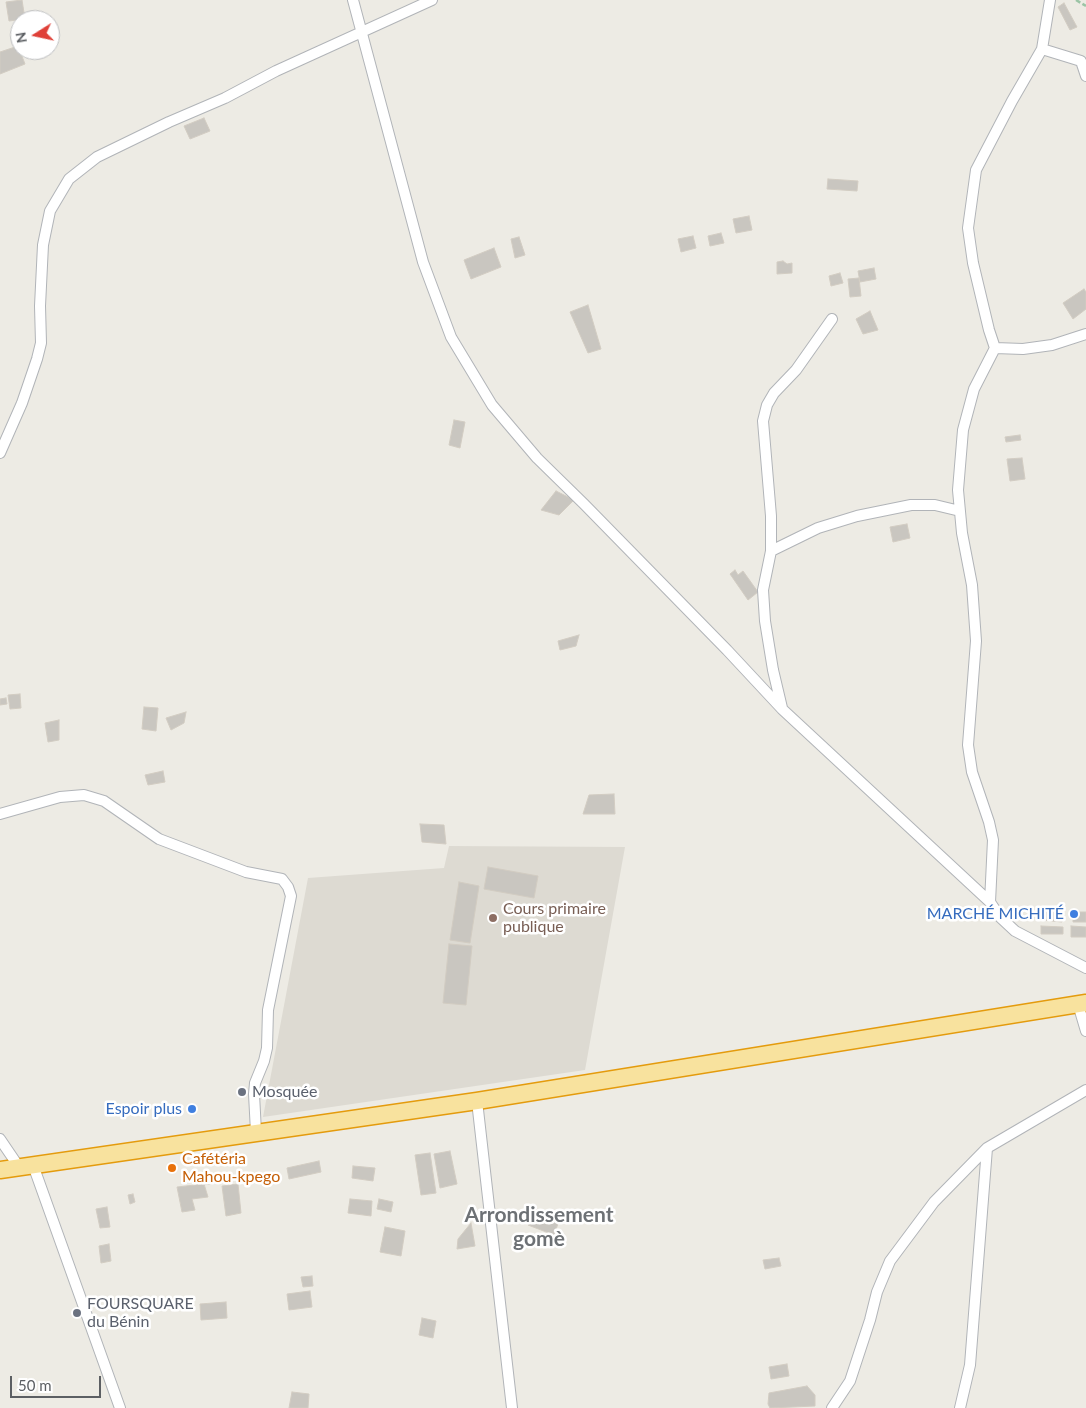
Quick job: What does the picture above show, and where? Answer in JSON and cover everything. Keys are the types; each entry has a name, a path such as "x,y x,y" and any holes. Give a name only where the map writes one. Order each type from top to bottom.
{"highway":[{"path":"0,1170 477,1101 1082,1003"}],"street":[{"path":"353,0 423,262 451,337 469,370 492,405 537,458 720,643 782,709 990,902 1015,932 1086,968"},
{"path":"0,453 22,403 37,359 40,343 43,245 50,210 68,180 97,157 224,98 276,71 432,0"},
{"path":"990,902 992,840 989,822 972,772 968,746 976,641 972,585 962,533 958,490 963,430 974,389 996,348 989,330 973,263 968,228 976,170 1042,49 1050,0"},
{"path":"1042,49 1081,61 1086,76"},
{"path":"782,709 765,621 763,590 771,550 771,516 763,421 767,405 774,393 796,370 832,319"},
{"path":"996,348 1022,349 1052,345 1086,334"},
{"path":"771,550 818,528 857,516 912,505 935,505 960,511"},
{"path":"0,814 60,797 84,795 104,801 158,839 246,872 282,879 288,887 291,896 268,1010 267,1048 255,1083 256,1132"},
{"path":"1082,1003 1086,1031"},
{"path":"832,1408 850,1381 877,1292 890,1261 934,1202 987,1148 1086,1090"},
{"path":"477,1101 512,1408"},
{"path":"0,1139 26,1166 120,1408"},
{"path":"960,1408 970,1365 987,1148"}],"path":[{"path":"1076,0 1086,6"}],"shaded area":[{"path":"449,846 625,847 585,1070 263,1117 308,878 444,868"}],"building":[{"path":"22,0 24,10 10,10 9,21 6,2"},
{"path":"1064,3 1077,27 1070,30 1058,7"},
{"path":"10,49 10,60 23,60 25,64 0,74 0,52"},
{"path":"204,118 210,131 190,139 184,126"},
{"path":"828,179 858,181 857,191 827,189"},
{"path":"749,216 752,230 736,233 733,219"},
{"path":"721,233 724,243 710,246 708,236"},
{"path":"693,236 696,248 681,252 678,239"},
{"path":"519,237 525,255 515,258 511,239"},
{"path":"494,248 501,267 471,279 464,260"},
{"path":"783,261 787,264 792,263 792,273 777,274 777,262"},
{"path":"874,268 876,279 860,282 858,271"},
{"path":"840,273 843,283 831,286 829,276"},
{"path":"859,278 861,296 850,297 848,279"},
{"path":"1084,289 1086,292 1086,309 1073,319 1063,303"},
{"path":"588,305 601,349 588,353 570,312"},
{"path":"870,311 878,330 863,334 856,319"},
{"path":"454,420 465,422 460,448 449,445"},
{"path":"1020,435 1021,440 1006,442 1005,437"},
{"path":"1022,458 1025,479 1010,481 1007,459"},
{"path":"556,491 574,500 559,515 541,510"},
{"path":"907,524 910,538 893,542 890,527"},
{"path":"735,570 738,575 743,571 758,592 748,600 730,574"},
{"path":"579,635 576,646 560,650 558,641"},
{"path":"20,694 21,708 10,709 8,695"},
{"path":"6,698 7,704 0,705 0,699"},
{"path":"144,707 158,708 156,731 142,729"},
{"path":"186,712 184,723 171,730 166,718"},
{"path":"59,720 59,740 48,742 45,723"},
{"path":"163,771 165,782 148,785 145,775"},
{"path":"614,794 615,814 583,814 589,795"},
{"path":"420,824 444,825 446,844 422,842"},
{"path":"488,867 538,876 534,898 484,889"},
{"path":"459,882 479,886 470,943 450,940"},
{"path":"1043,910 1063,913 1062,922 1042,920"},
{"path":"1073,912 1086,912 1086,922 1073,922"},
{"path":"1041,926 1063,927 1063,934 1041,934"},
{"path":"1071,926 1086,927 1086,937 1071,937"},
{"path":"449,944 472,946 466,1005 443,1003"},
{"path":"450,1151 457,1184 440,1188 434,1154"},
{"path":"430,1153 436,1193 421,1195 415,1155"},
{"path":"319,1161 321,1172 289,1179 287,1168"},
{"path":"353,1166 375,1168 373,1181 352,1178"},
{"path":"222,1173 223,1182 203,1185 202,1176"},
{"path":"204,1184 208,1197 192,1199 195,1210 182,1212 177,1187"},
{"path":"238,1184 241,1213 226,1216 222,1186"},
{"path":"133,1194 135,1202 130,1204 128,1195"},
{"path":"350,1199 372,1201 371,1216 348,1213"},
{"path":"379,1199 393,1202 391,1212 377,1209"},
{"path":"107,1207 110,1227 100,1228 96,1209"},
{"path":"535,1209 560,1218 554,1235 528,1225"},
{"path":"471,1223 475,1246 457,1249 458,1239"},
{"path":"385,1227 405,1231 401,1256 380,1252"},
{"path":"109,1244 111,1261 101,1263 99,1246"},
{"path":"779,1258 781,1266 765,1269 763,1260"},
{"path":"312,1276 313,1286 303,1287 301,1277"},
{"path":"310,1291 312,1307 289,1310 287,1294"},
{"path":"226,1302 227,1318 201,1320 200,1304"},
{"path":"422,1318 436,1321 433,1338 419,1335"},
{"path":"787,1364 789,1376 771,1379 769,1367"},
{"path":"807,1386 815,1395 815,1406 770,1408 768,1404 769,1393"},
{"path":"292,1392 309,1394 308,1408 289,1408"}],"place":[{"name":"MARCHÉ MICHITÉ","path":"1074,914"},
{"name":"Cours primaire publique","path":"493,918"},
{"name":"Mosquée","path":"242,1092"},
{"name":"Espoir plus","path":"192,1109"},
{"name":"Cafétéria Mahou-kpego","path":"172,1168"},
{"name":"FOURSQUARE du Bénin","path":"77,1313"}],"district":[{"name":"Arrondissement gomè","path":"539,1227"}]}
